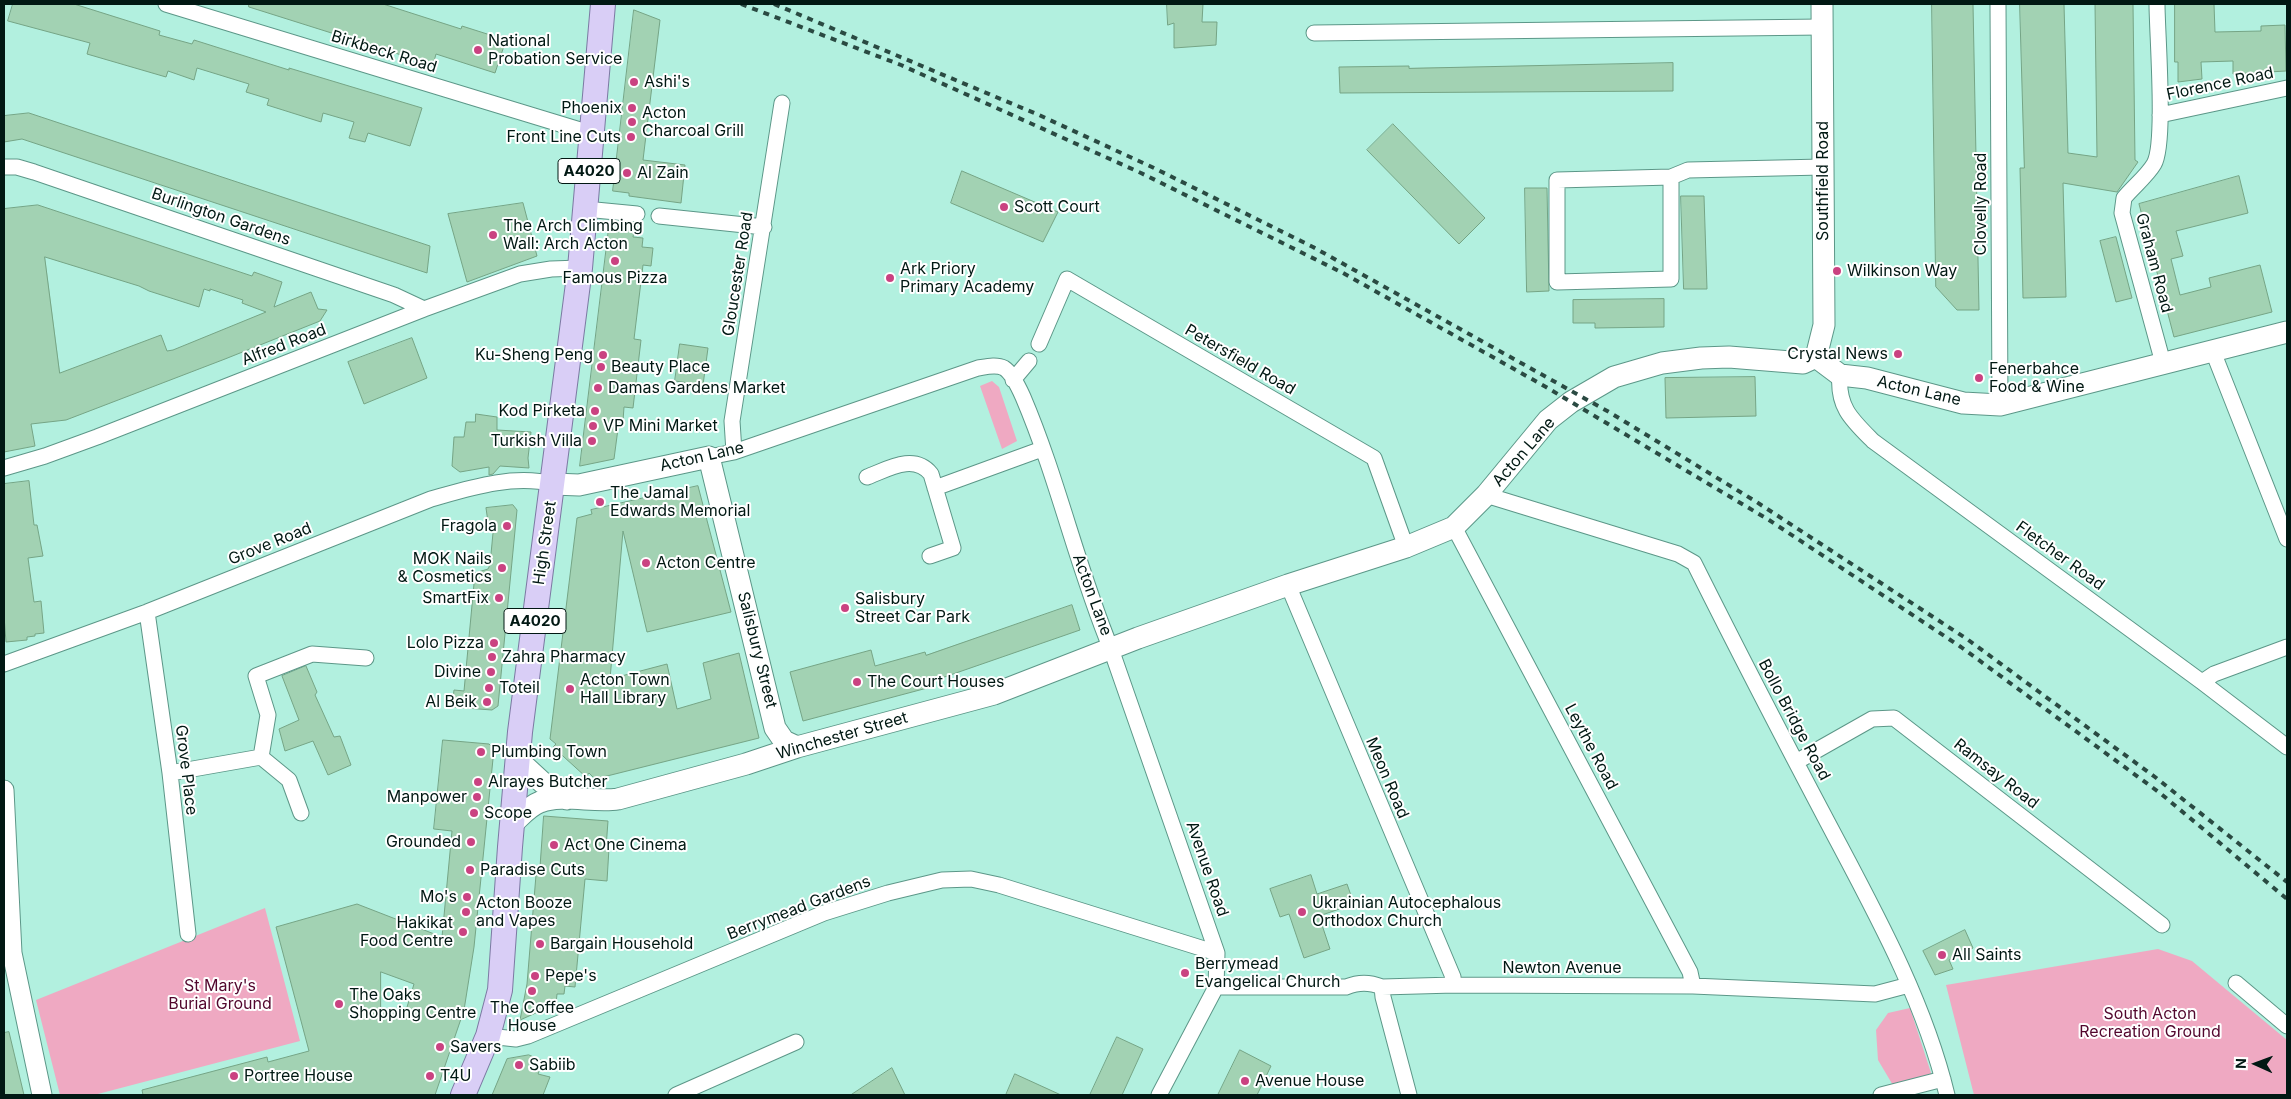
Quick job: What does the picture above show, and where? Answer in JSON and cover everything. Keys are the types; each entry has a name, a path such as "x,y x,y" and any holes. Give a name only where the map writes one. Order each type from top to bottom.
{"main road":[{"name":"A4020","path":"593,134 603,4"},
{"name":"Southfield Road","path":"1816,357 1824,325 1822,4"},
{"name":"High Street","path":"463,1095 488,1036 500,990 518,760 541,564 580,268 593,134"},
{"name":"Acton Lane","path":"1840,375 1867,378 1963,403 2000,404 2212,349 2287,332"},
{"name":"Acton Lane","path":"1112,649 1288,585 1406,548 1454,527 1486,495 1548,420 1571,402 1614,377 1662,363 1701,358 1729,357 1802,363 1816,357"},
{"path":"1816,357 1840,375"},
{"name":"Acton Lane","path":"553,484 579,485 709,457"},
{"name":"Salisbury Street","path":"709,457 776,728 784,740 797,748"},
{"name":"Winchester Street","path":"512,824 540,802 567,798 598,801 618,799 994,694 1112,649"},
{"name":"Salisbury Street","path":"759,760 772,749 776,728"},
{"name":"Winchester Street","path":"518,760 542,783 555,788 567,798"}],"street":[{"name":"Birkbeck Road","path":"166,4 593,134"},
{"name":"Clovelly Road","path":"1998,4 2000,404"},
{"name":"Graham Road","path":"2157,4 2160,115 2158,152 2154,164 2124,198 2122,213 2162,362"},
{"path":"1314,33 1822,27"},
{"name":"Florence Road","path":"2160,115 2287,88"},
{"name":"Gloucester Road","path":"734,452 732,421 782,103"},
{"name":"Burlington Gardens","path":"4,167 17,167 34,172 394,295 424,309"},
{"path":"1670,177 1671,279 1557,282 1557,180 1670,177 1688,170 1823,167"},
{"path":"585,209 637,214"},
{"path":"659,216 764,227"},
{"name":"Alfred Road","path":"4,468 45,456 97,437 424,309 520,274 551,269 580,268"},
{"name":"Petersfield Road","path":"1039,344 1068,279 1374,458 1406,548"},
{"path":"2212,349 2287,539"},
{"path":"1013,380 1029,361"},
{"name":"Acton Lane","path":"709,457 734,452 978,368 992,366 1004,368 1022,396 1100,621 1112,649"},
{"name":"Fletcher Road","path":"1840,375 1839,386 1842,402 1851,419 1873,441 2202,682 2287,747"},
{"path":"935,488 1042,450"},
{"path":"867,477 902,464 913,463 924,466 931,474 953,548 930,556"},
{"name":"Grove Road","path":"4,664 147,612 431,499 465,489 502,482 537,480 553,484"},
{"name":"Bollo Bridge Road","path":"1486,495 1678,554 1694,563 1874,910 1909,985 1947,1095"},
{"name":"Leythe Road","path":"1454,527 1690,972 1693,986"},
{"name":"Meon Road","path":"1288,585 1453,977 1454,985"},
{"name":"Grove Place","path":"147,612 170,773 188,934"},
{"path":"2202,682 2214,674 2287,647"},
{"name":"Avenue Road","path":"1112,649 1217,953 1216,987 1159,1095"},
{"path":"261,757 268,715 256,676 312,654 366,658"},
{"name":"Ramsay Road","path":"1796,762 1872,720 1894,718 2162,925"},
{"path":"170,773 261,757 290,780 301,813"},
{"path":"4,790 8,954 42,1095"},
{"name":"Berrymead Gardens","path":"488,1036 516,1039 528,1036 824,913 888,893 942,880 971,879 999,885 1217,953"},
{"name":"Newton Avenue","path":"1216,987 1346,987 1356,983 1372,983 1382,987 1454,985 1693,986 1875,994 1909,985"},
{"path":"2236,983 2287,1026"},
{"path":"1382,987 1408,1095"},
{"path":"676,1095 796,1042"},
{"path":"1881,1095 1943,1079"}],"green space":[{"path":"992,381 999,387 1017,441 1002,449 980,386"},
{"name":"St Mary's Burial Ground","path":"265,908 300,1041 94,1095 60,1095 36,1000"},
{"name":"South Acton Recreation Ground","path":"2158,949 2192,961 2287,1040 2287,1095 1974,1095 1946,985"},
{"path":"1910,1008 1932,1076 1894,1087 1878,1060 1876,1030 1888,1013"}],"building":[{"path":"13,4 74,4 160,31 159,35 192,44 194,40 289,70 289,68 422,108 410,146 368,133 365,142 349,138 354,122 323,113 321,122 267,105 269,99 246,92 249,84 197,68 194,80 168,71 166,77 87,54 90,43 8,21"},
{"path":"249,4 383,4 461,29 462,26 506,40 495,73 436,54 433,65 249,7"},
{"path":"1167,4 1203,4 1202,22 1217,22 1216,45 1174,48 1174,23 1168,25"},
{"path":"1932,4 1973,4 1979,310 1957,310 1936,287"},
{"path":"2020,4 2064,4 2068,153 2097,157 2095,4 2133,4 2135,160 2138,162 2117,192 2063,183 2066,297 2023,298 2020,168 2024,168"},
{"path":"2175,4 2214,4 2215,32 2261,31 2261,26 2285,25 2286,71 2233,74 2233,61 2201,62 2202,79 2178,82 2178,62 2175,62"},
{"path":"634,10 660,20 643,160 685,165 681,203 629,196 629,193 613,191"},
{"path":"1673,63 1673,91 1340,93 1339,67 1409,66 1409,68"},
{"path":"29,113 430,246 427,273 22,139 4,142 4,116"},
{"path":"1393,124 1485,218 1459,244 1367,150"},
{"name":"Scott Court","path":"962,171 1058,212 1043,242 951,203"},
{"path":"2239,176 2248,213 2176,231 2183,256 2171,259 2180,295 2211,287 2209,278 2260,265 2272,312 2174,337 2139,204"},
{"path":"1525,188 1547,188 1549,291 1527,292"},
{"path":"1681,196 1704,196 1707,289 1684,289"},
{"name":"The Arch Climbing Wall: Arch Acton","path":"523,203 537,256 467,282 448,214"},
{"path":"38,205 252,276 254,272 282,282 274,307 311,292 318,309 327,310 320,321 225,359 66,420 31,424 35,446 4,452 4,209","holes":["45,257 199,307 204,289 210,291 210,289 243,300 242,303 266,312 173,350 167,351 161,335 60,373"]},
{"path":"609,228 634,231 633,237 643,238 642,247 653,248 651,266 643,265 634,339 641,340 633,408 624,407 623,421 619,421 614,459 580,466"},
{"path":"2116,237 2132,298 2116,302 2100,241"},
{"path":"1664,299 1664,327 1595,328 1595,323 1573,323 1573,300"},
{"path":"412,338 427,378 364,404 348,362"},
{"path":"680,344 708,348 703,385 675,381"},
{"path":"1755,377 1756,416 1666,418 1665,378"},
{"path":"476,414 497,417 497,430 531,432 528,458 529,468 500,466 493,474 489,475 489,467 460,472 452,466 454,437 464,437 466,422 475,422"},
{"path":"29,481 34,525 37,525 43,556 28,558 34,602 41,601 44,633 27,637 27,640 6,642 4,616 4,484"},
{"path":"698,486 731,612 647,632 623,531 610,679 667,664 677,709 711,699 703,663 739,653 759,738 595,779 589,773 586,777 553,747 556,744 550,739 577,518 592,514 591,510"},
{"path":"513,505 517,510 498,706 492,710 452,707 454,690 464,691 475,573 488,569 490,565 494,522 488,522 486,508"},
{"path":"1072,605 1080,630 930,682 931,687 803,721 790,672 871,650 875,666 925,652 926,655"},
{"path":"306,666 317,692 315,695 334,737 340,736 351,765 328,775 313,741 285,751 279,729 299,720 282,676"},
{"path":"443,740 489,744 494,749 474,947 464,1010 435,1095 143,1095 142,1090 267,1057 268,1062 309,1051 276,927 357,904 442,937 452,831 434,829","holes":["381,972 414,984 404,1017 381,1008"]},
{"path":"544,816 608,821 606,848 609,848 607,881 585,879 575,987 565,986 564,994 557,994 556,1004 520,1020 527,984 536,875 539,876"},
{"name":"Ukrainian Autocephalous Orthodox Church","path":"1311,875 1317,894 1347,884 1354,904 1319,916 1330,949 1304,958 1289,914 1280,917 1270,889"},
{"name":"All Saints","path":"1965,930 1973,948 1949,960 1953,969 1935,975 1923,951"},
{"path":"9,1032 24,1095 4,1095 4,1033"},
{"path":"1117,1037 1143,1049 1122,1095 1090,1095"},
{"name":"Avenue House","path":"1240,1050 1271,1066 1257,1095 1218,1095"},
{"path":"529,1055 543,1061 538,1074 550,1077 543,1095 492,1095 507,1059"},
{"path":"892,1068 905,1095 851,1095"},
{"path":"1015,1074 1061,1095 1006,1095"}],"railway":[{"path":"741,4 901,65 1141,173 1343,273 1546,387 1769,520 1961,647 2160,793 2287,899"},
{"path":"774,4 1039,115 1154,168 1313,247 1609,412 1755,501 1967,639 2155,777 2287,882"}],"place":[{"name":"National Probation Service","path":"478,50"},
{"name":"Ashi's","path":"634,82"},
{"name":"Phoenix","path":"632,108"},
{"name":"Acton Charcoal Grill","path":"632,122"},
{"name":"Front Line Cuts","path":"631,137"},
{"name":"Al Zain","path":"627,173"},
{"name":"Scott Court","path":"1004,207"},
{"name":"The Arch Climbing Wall: Arch Acton","path":"493,235"},
{"name":"Famous Pizza","path":"615,261"},
{"name":"Wilkinson Way","path":"1837,271"},
{"name":"Ark Priory Primary Academy","path":"890,278"},
{"name":"Crystal News","path":"1898,354"},
{"name":"Ku-Sheng Peng","path":"603,355"},
{"name":"Beauty Place","path":"601,367"},
{"name":"Fenerbahce Food & Wine","path":"1979,378"},
{"name":"Damas Gardens Market","path":"598,388"},
{"name":"Kod Pirketa","path":"595,411"},
{"name":"VP Mini Market","path":"593,426"},
{"name":"Turkish Villa","path":"592,441"},
{"name":"The Jamal Edwards Memorial","path":"600,502"},
{"name":"Fragola","path":"507,526"},
{"name":"Acton Centre","path":"646,563"},
{"name":"MOK Nails & Cosmetics","path":"502,568"},
{"name":"SmartFix","path":"499,598"},
{"name":"Salisbury Street Car Park","path":"845,608"},
{"name":"Lolo Pizza","path":"494,643"},
{"name":"Zahra Pharmacy","path":"492,657"},
{"name":"Divine","path":"491,672"},
{"name":"The Court Houses","path":"857,682"},
{"name":"Toteil","path":"489,688"},
{"name":"Acton Town Hall Library","path":"570,689"},
{"name":"Al Beik","path":"487,702"},
{"name":"Plumbing Town","path":"481,752"},
{"name":"Alrayes Butcher","path":"478,782"},
{"name":"Manpower","path":"477,797"},
{"name":"Scope","path":"474,813"},
{"name":"Grounded","path":"471,842"},
{"name":"Act One Cinema","path":"554,845"},
{"name":"Paradise Cuts","path":"470,870"},
{"name":"Mo's","path":"467,897"},
{"name":"Acton Booze and Vapes","path":"466,912"},
{"name":"Ukrainian Autocephalous Orthodox Church","path":"1302,912"},
{"name":"Hakikat Food Centre","path":"463,932"},
{"name":"Bargain Household","path":"540,944"},
{"name":"All Saints","path":"1942,955"},
{"name":"Berrymead Evangelical Church","path":"1185,973"},
{"name":"Pepe's","path":"535,976"},
{"name":"The Coffee House","path":"532,991"},
{"name":"The Oaks Shopping Centre","path":"339,1004"},
{"name":"Savers","path":"440,1047"},
{"name":"Sabiib","path":"519,1065"},
{"name":"Portree House","path":"234,1076"},
{"name":"T4U","path":"430,1076"},
{"name":"Avenue House","path":"1245,1081"}]}
